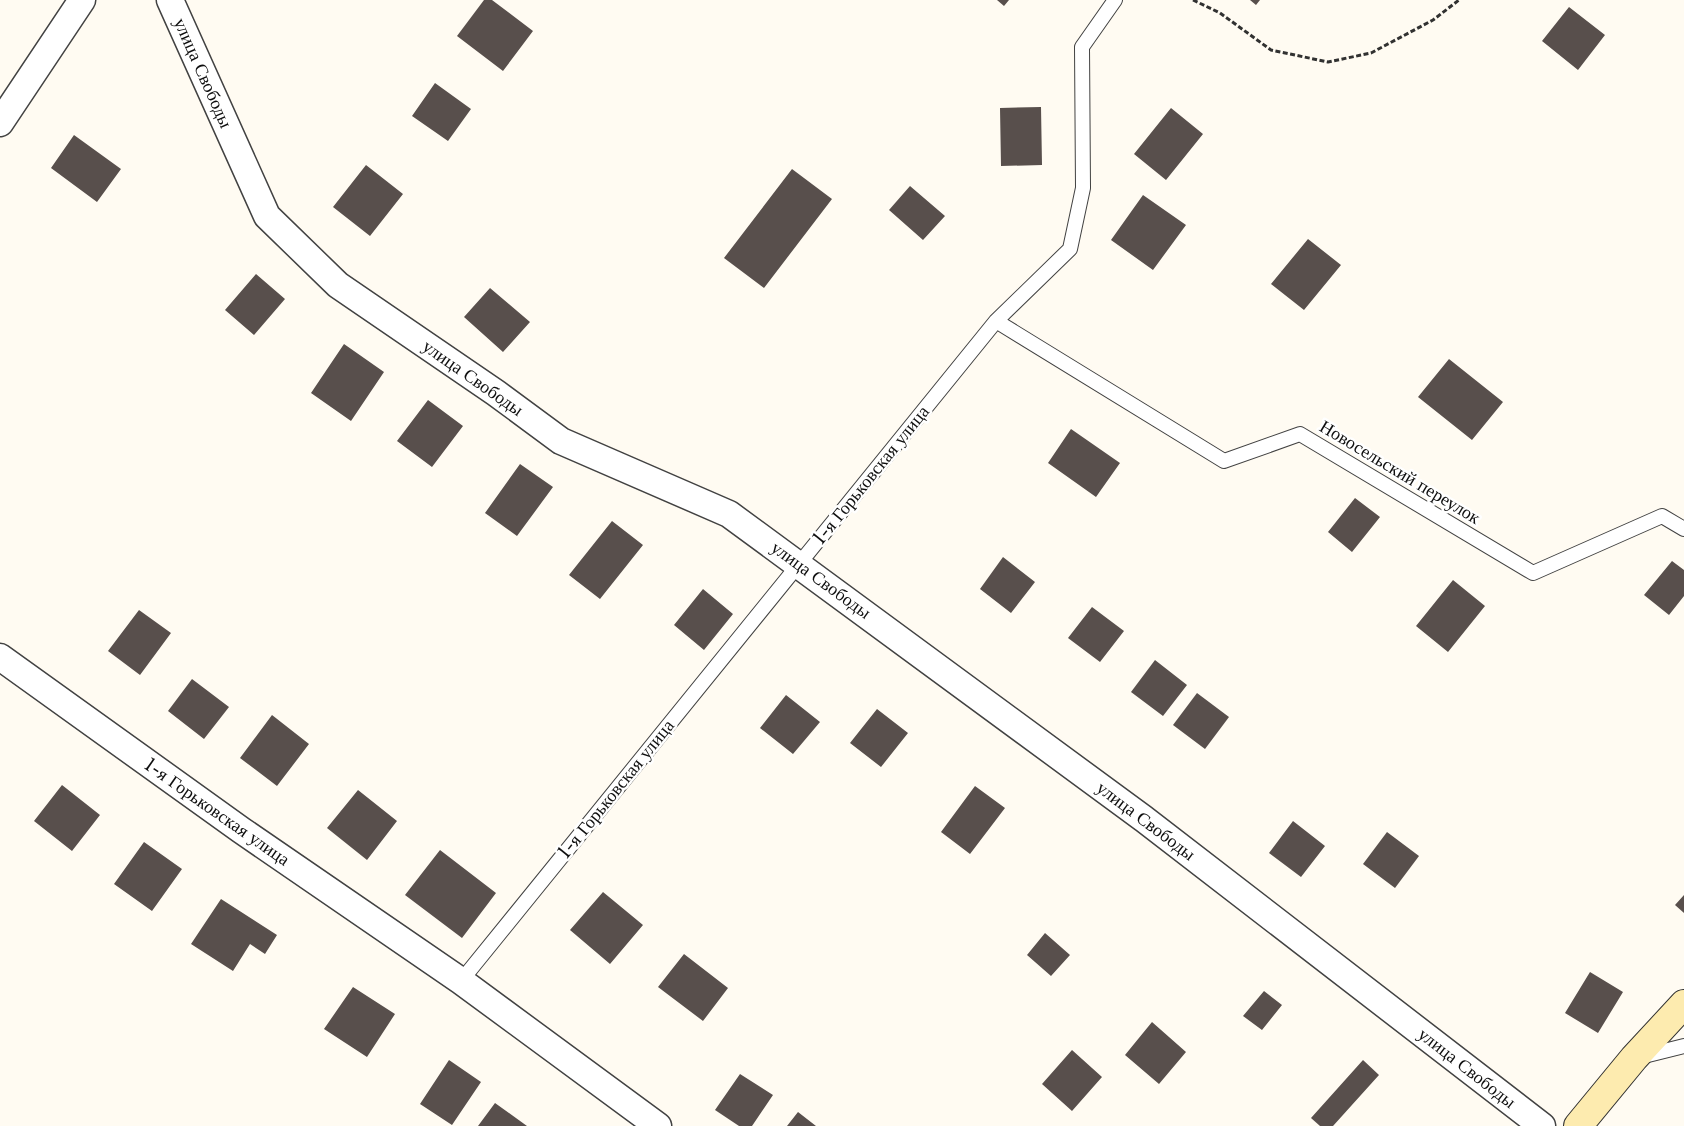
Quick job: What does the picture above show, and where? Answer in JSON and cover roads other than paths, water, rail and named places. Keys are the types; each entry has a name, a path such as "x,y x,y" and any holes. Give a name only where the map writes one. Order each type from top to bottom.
{"street":[{"path":"0,123 82,0"},
{"name":"улица Свободы","path":"170,0 267,216 338,285 488,388 561,441 728,514 799,564 1144,819 1542,1126"},
{"name":"1-я Горьковская улица","path":"0,657 240,830 461,981 658,1126"},
{"path":"1578,1126 1634,1058 1684,1004"}],"lane":[{"name":"1-я Горьковская улица","path":"461,981 996,321 1070,249 1083,188 1082,47 1115,0"},
{"name":"Новосельский переулок","path":"996,321 1224,461 1300,434 1533,573 1662,516 1684,529"},
{"path":"1634,1058 1684,1046"}]}
